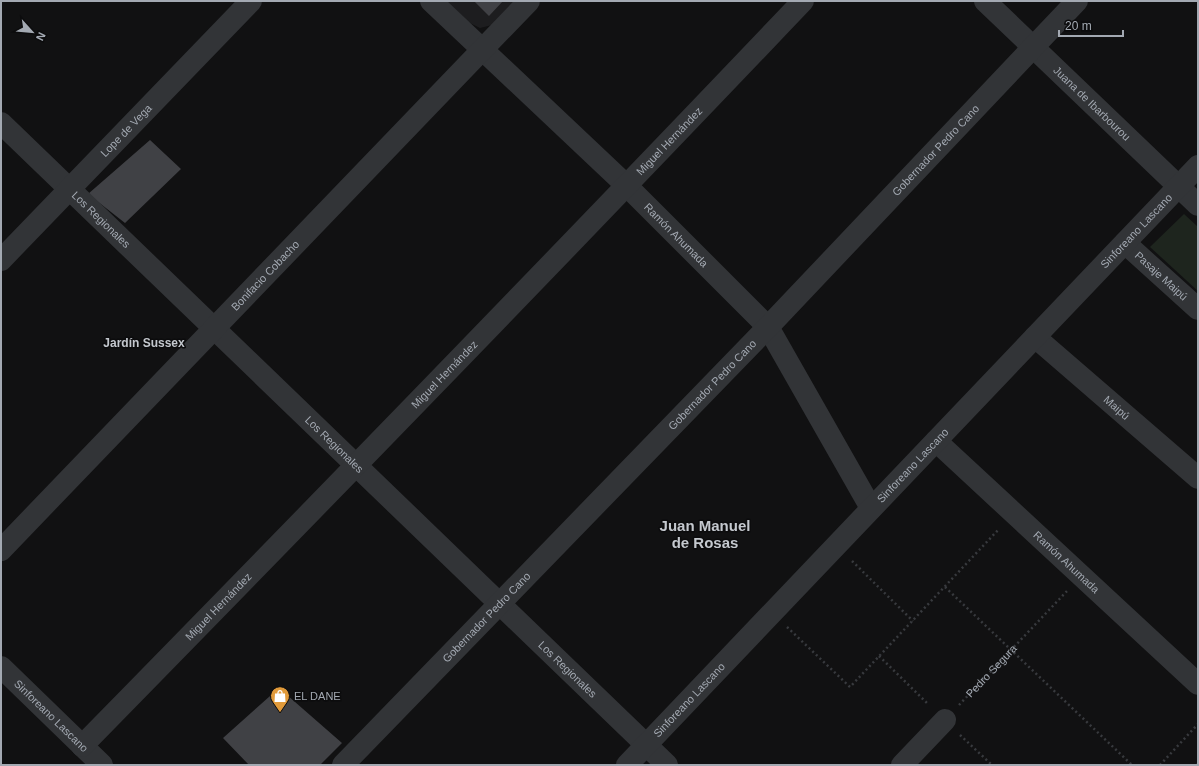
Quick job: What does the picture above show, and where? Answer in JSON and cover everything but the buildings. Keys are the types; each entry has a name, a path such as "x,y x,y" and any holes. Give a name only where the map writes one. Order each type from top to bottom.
{"street":[{"name":"Lope de Vega","path":"1,260 251,1"},
{"name":"Ramón Ahumada","path":"431,1 627,186 768,327 871,508"},
{"name":"Bonifacio Cobacho","path":"1,550 529,1"},
{"name":"Miguel Hernández","path":"82,746 627,186 803,1"},
{"name":"Juana de Ibarbourou","path":"985,1 1198,205"},
{"name":"Gobernador Pedro Cano","path":"343,765 768,327 1077,1"},
{"name":"Los Regionales","path":"1,123 667,765"},
{"name":"Sinforeano Lascano","path":"627,765 1198,166"},
{"name":"Pasaje Maipú","path":"1125,243 1198,309"},
{"name":"Maipú","path":"1035,337 1198,478"},
{"name":"Ramón Ahumada","path":"936,441 1198,684"},
{"name":"Sinforeano Lascano","path":"1,667 102,765"},
{"path":"902,765 945,720"}],"path":[{"path":"772,613 850,688 1014,513"},
{"path":"836,545 913,621"},
{"name":"Pedro Segura","path":"945,720 1081,576"},
{"path":"945,587 1132,765"},
{"path":"1160,765 1198,724"}],"shaded area":[{"path":"446,1 515,1 492,25 480,28 466,21"},
{"path":"1184,214 1198,227 1198,291 1150,247"}],"place":[{"name":"EL DANE","path":"280,713"}],"district":[{"name":"Jardín Sussex","path":"144,343"},
{"name":"Juan Manuel de Rosas","path":"705,534"}]}
